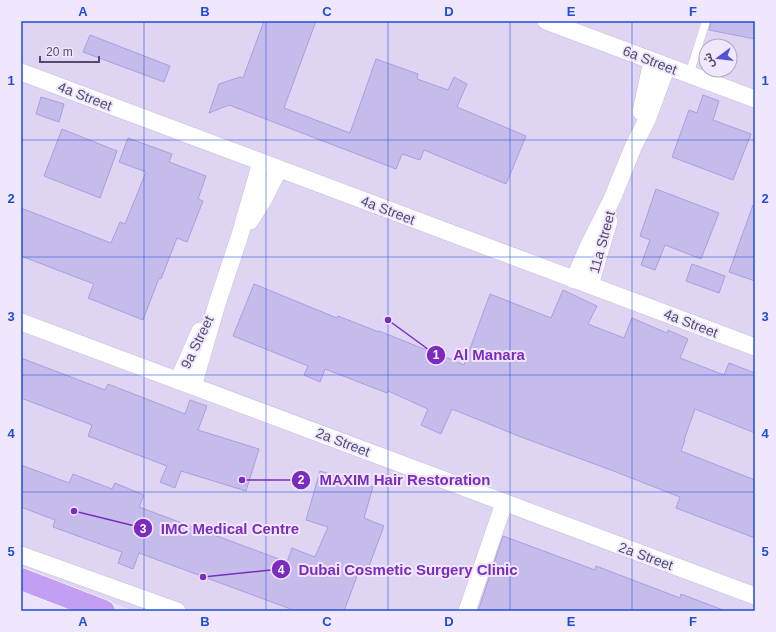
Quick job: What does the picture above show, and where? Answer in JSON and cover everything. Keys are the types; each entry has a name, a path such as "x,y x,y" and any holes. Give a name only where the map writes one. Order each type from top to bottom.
{"main road":[{"path":"21,579 104,611"}],"street":[{"name":"6a Street","path":"546,21 755,99"},
{"name":"11a Street","path":"574,280 592,237 612,199 634,146 647,120 660,64"},
{"name":"4a Street","path":"21,72 755,347"},
{"name":"9a Street","path":"186,383 217,304 239,238 261,162"},
{"name":"9a Street","path":"239,238 262,202 279,169"},
{"name":"11a Street","path":"590,285 606,230 612,199"},
{"name":"2a Street","path":"21,322 755,596"},
{"path":"467,611 504,503"},
{"path":"21,555 177,611"}],"lane":[{"path":"689,74 706,21"}],"shaded area":[{"path":"21,21 755,21 755,611 134,611 21,569"}],"building":[{"path":"264,21 316,21 284,108 350,133 376,59 418,74 417,79 448,90 454,77 467,84 457,107 526,136 506,184 424,150 420,160 402,154 396,169 229,105 209,113 219,84 240,77 243,78"},
{"path":"711,21 755,21 755,39 709,30"},
{"path":"90,35 170,66 164,82 83,52"},
{"path":"703,95 719,101 713,120 751,134 733,180 672,157 689,110 697,113"},
{"path":"41,97 64,104 59,122 36,114"},
{"path":"62,129 117,151 100,198 44,176"},
{"path":"128,138 172,154 169,162 206,176 198,199 203,201 187,242 177,238 161,279 159,278 143,320 88,298 94,284 21,256 21,208 111,243 120,222 125,224 146,172 119,162"},
{"path":"656,189 719,213 701,259 665,245 655,270 641,265 650,240 640,236"},
{"path":"753,205 755,205 755,281 729,272"},
{"path":"692,264 725,276 719,293 686,281"},
{"path":"254,284 337,318 338,316 424,349 425,348 464,365 490,294 551,318 563,290 597,306 588,324 624,338 632,318 667,333 668,330 688,339 680,358 724,375 729,363 755,373 755,433 695,409 681,451 755,480 755,538 676,508 680,497 521,437 452,409 441,434 421,425 428,409 388,391 387,393 325,369 320,382 304,375 308,366 233,336"},
{"path":"21,358 105,390 108,384 185,414 190,400 207,406 198,430 259,449 246,491 181,471 175,488 160,482 167,466 88,436 92,425 21,398"},
{"path":"21,465 69,483 73,474 112,489 115,483 144,495 139,507 287,562 292,548 315,557 328,527 306,520 320,471 373,487 364,518 384,526 366,574 359,571 344,611 296,611 139,553 133,569 118,563 122,552 53,527 55,520 21,507"},
{"path":"503,536 595,570 596,566 680,598 681,594 723,611 478,611"}],"place":[{"name":"Al Manara","path":"388,320"},
{"name":"MAXIM Hair Restoration","path":"242,480"},
{"name":"IMC Medical Centre","path":"74,511"},
{"name":"Dubai Cosmetic Surgery Clinic","path":"203,577"}]}
